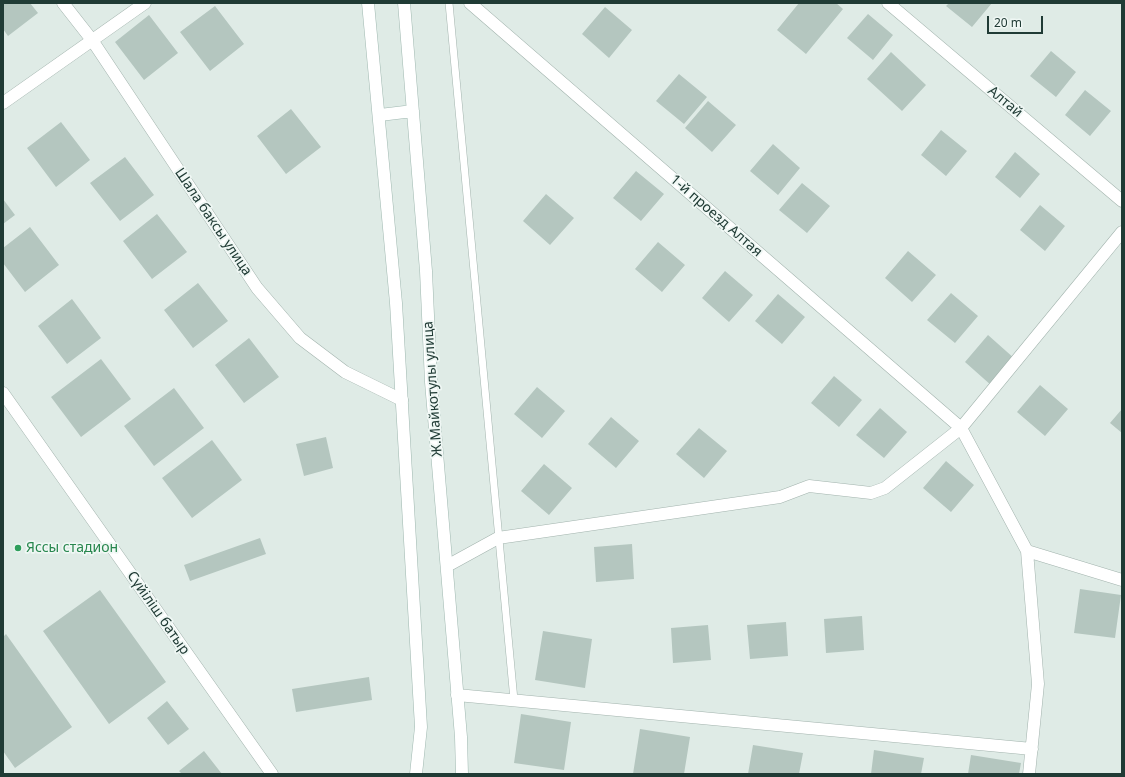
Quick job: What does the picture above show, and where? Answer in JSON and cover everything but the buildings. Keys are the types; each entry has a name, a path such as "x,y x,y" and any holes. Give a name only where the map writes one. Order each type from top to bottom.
{"street":[{"name":"Шала баксы улица","path":"63,3 92,40 262,294 300,338 345,372 402,400"},
{"path":"3,103 145,3"},
{"path":"368,3 380,115 396,303 421,727 416,774"},
{"name":"Ж.Майкотулы улица","path":"404,3 426,271 431,382 461,737 462,774"},
{"name":"1-й проезд Алтая","path":"470,3 962,428"},
{"name":"Алтай","path":"888,3 1122,201"},
{"path":"380,115 413,111"},
{"path":"447,566 498,538 780,497 809,486 871,493 885,488 962,428 1122,232"},
{"name":"Сүйіліш батыр","path":"3,393 272,774"},
{"path":"962,428 1027,551 1038,684 1029,774"},
{"path":"1027,551 1122,580"},
{"path":"457,695 1032,749"}],"lane":[{"path":"449,3 514,700"}],"place":[{"name":"Яссы стадион","path":"18,548"}]}
